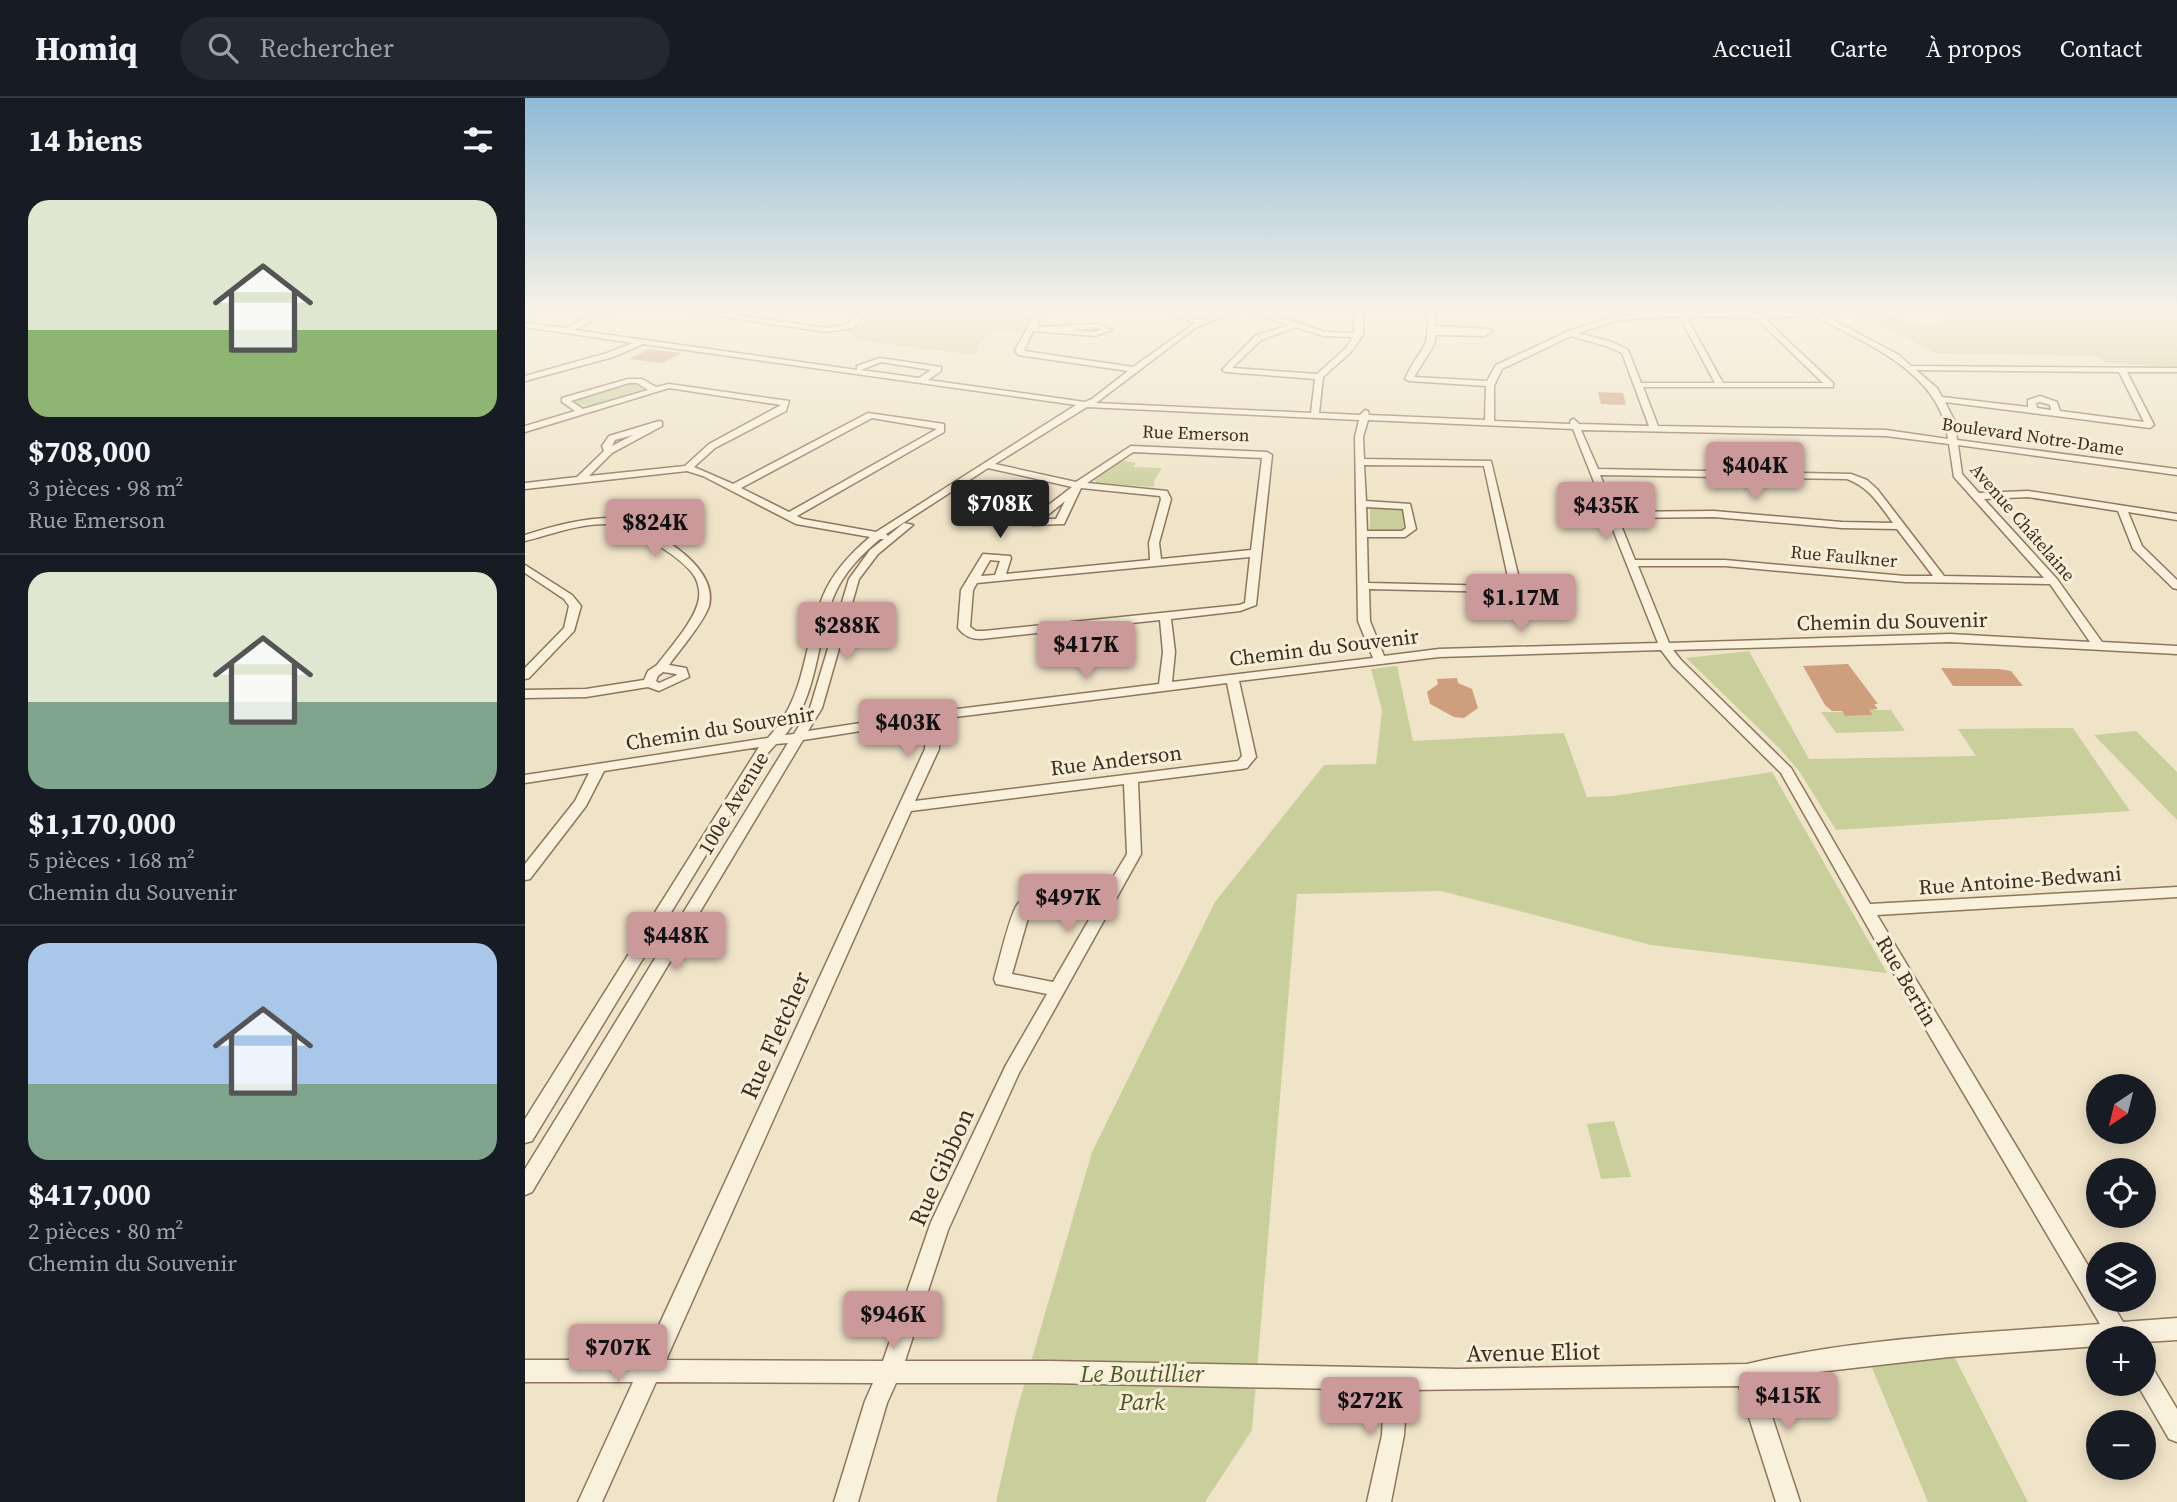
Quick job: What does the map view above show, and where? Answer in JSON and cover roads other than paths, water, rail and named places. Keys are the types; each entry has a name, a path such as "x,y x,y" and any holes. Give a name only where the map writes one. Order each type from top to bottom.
{"street":[{"name":"Boulevard Notre-Dame","path":"906,377 1091,404 1490,421 1879,433 1952,438 2177,469"},
{"name":"Boulevard Notre-Dame","path":"910,377 924,379 927,377"},
{"name":"100e Avenue","path":"525,1186 823,693 850,586 884,536 999,467 1127,377"},
{"path":"1313,377 1319,377 1315,413"},
{"path":"1411,377 1409,379 1491,384"},
{"path":"1490,421 1492,377"},
{"path":"1635,377 1653,426"},
{"path":"1716,377 1721,386"},
{"path":"1639,385 1830,386 1820,377"},
{"name":"Avenue Châtelaine","path":"1919,377 1941,399 1951,422 1955,472 2053,581 2099,646"},
{"path":"1941,399 2150,425 2125,377"},
{"path":"582,412 565,400 628,381 639,382 653,389"},
{"path":"525,429 653,389 675,386 786,403 783,409 712,446 688,468"},
{"name":"100e Avenue","path":"525,1135 737,791 799,704 834,584 849,561 987,465 1091,404"},
{"path":"733,488 871,415 924,422 943,428 788,517"},
{"path":"1365,415 1359,437 1364,623 1380,661"},
{"path":"580,480 609,451 659,424 613,438 607,446 609,451"},
{"name":"Rue Bertin","path":"1574,424 1596,472 1665,647 1677,663 1782,765 2114,1326"},
{"name":"Rue Emerson","path":"999,578 1006,558 987,556 967,590 964,628 973,636 1165,617 1249,605 1267,455 1131,449 1077,487"},
{"path":"1360,462 1487,462 1515,583 1503,589 1363,586"},
{"path":"987,465 1077,487 1153,491 1165,495 1154,543 1156,562"},
{"path":"525,486 688,468 800,522 884,536"},
{"path":"1596,472 1848,476 1864,482 1874,491 1941,580"},
{"path":"1975,496 2028,495 2177,517"},
{"path":"1361,504 1407,506 1411,529 1405,534 1362,534"},
{"path":"2122,509 2137,547 2177,586"},
{"path":"1612,515 1714,514 1842,526 1898,526"},
{"path":"525,538 551,529 622,523 696,569 702,577 705,601 661,668 652,674 649,683"},
{"path":"975,580 1256,553"},
{"name":"Rue Faulkner","path":"1632,563 1725,563 1941,580 2053,581"},
{"path":"525,568 568,597 575,606 570,629 525,676"},
{"path":"1165,617 1169,652 1165,687"},
{"name":"Chemin du Souvenir","path":"525,779 933,716 1447,653 1950,638 2177,650"},
{"path":"525,694 586,693 649,683 668,685 683,677 682,671 661,668"},
{"name":"Rue Anderson","path":"905,807 1246,762 1249,757 1247,744 1233,680"},
{"name":"Rue Fletcher","path":"590,1502 933,745 933,716"},
{"path":"525,875 581,803 598,769"},
{"name":"Rue Gibbon","path":"846,1502 876,1401 903,1339 938,1229 1012,1070 1134,854 1131,779"},
{"path":"1057,989 1002,979 1023,908 1031,901 1048,896 1089,892 1110,895"},
{"name":"Rue Antoine-Bedwani","path":"1866,910 2177,892"},
{"name":"Avenue Eliot","path":"2156,1332 2177,1329"},
{"name":"Avenue Eliot","path":"525,1371 1104,1373 1396,1379 1747,1375 1792,1364 1937,1347 2086,1338"},
{"path":"1747,1375 1788,1502"},
{"path":"1379,1502 1393,1435 1396,1379"},
{"path":"2156,1396 2177,1432"}],"park label":[{"name":"Le Boutillier Park","path":"1142,1387"}]}
